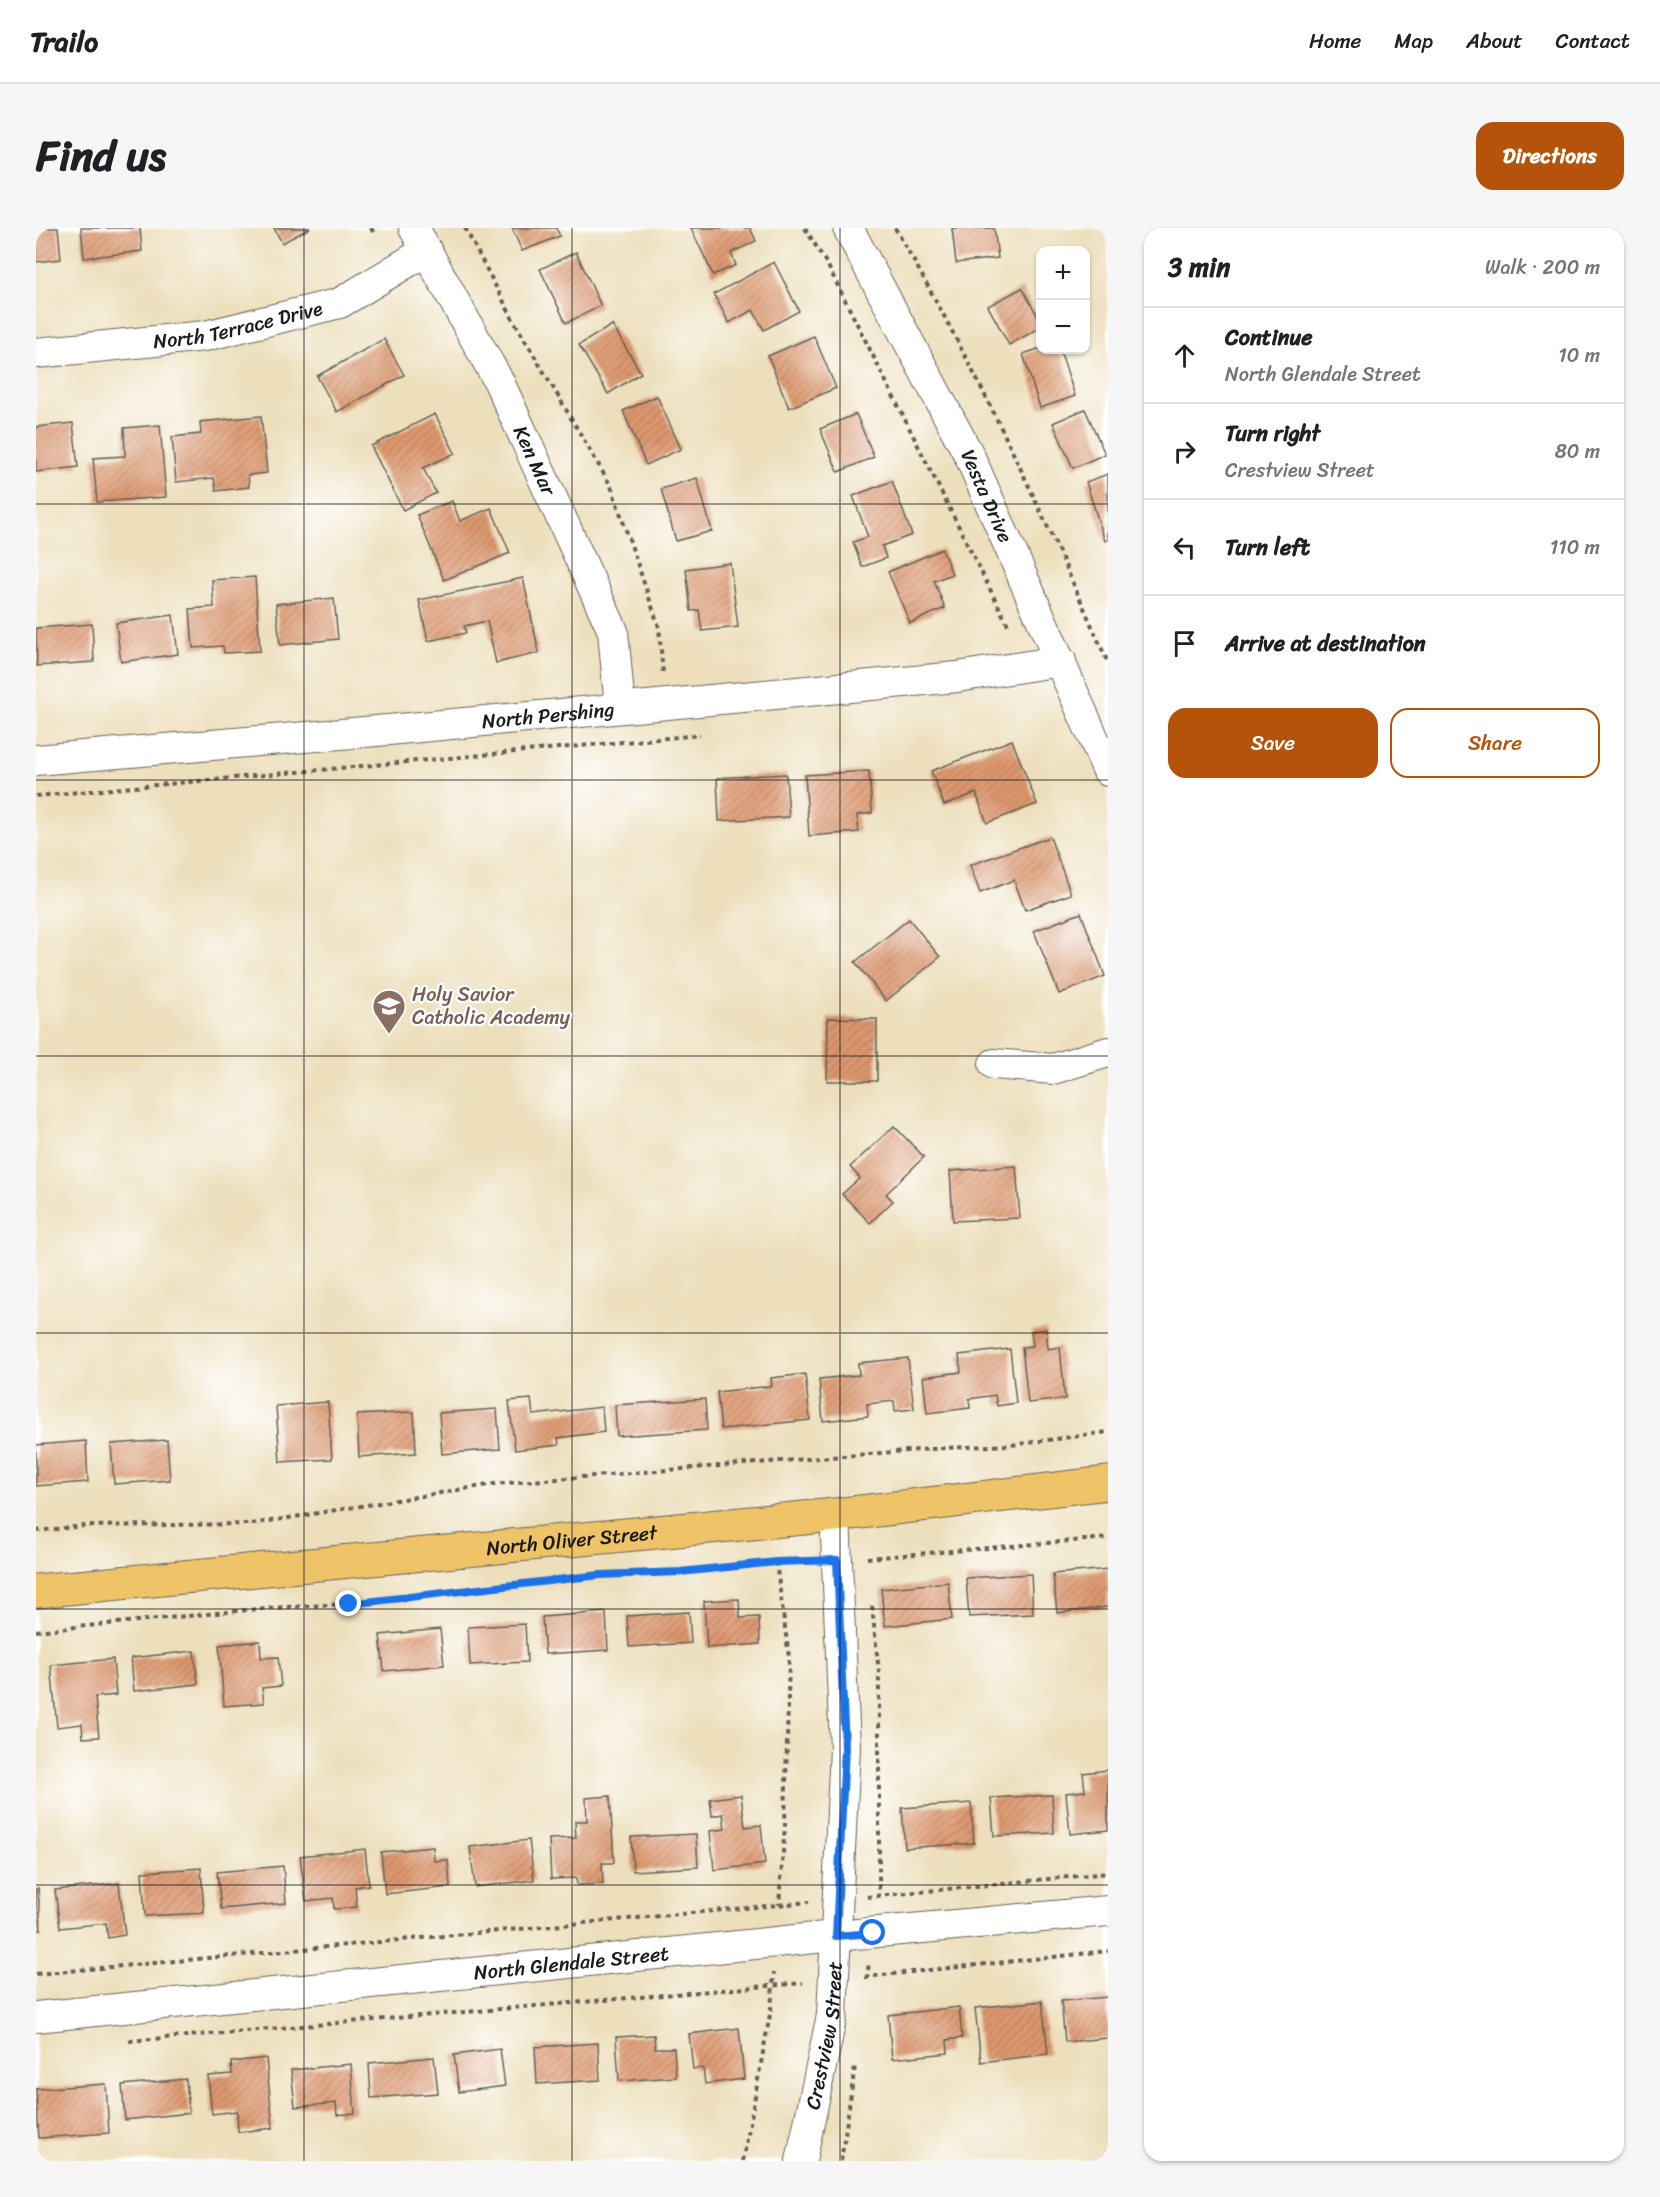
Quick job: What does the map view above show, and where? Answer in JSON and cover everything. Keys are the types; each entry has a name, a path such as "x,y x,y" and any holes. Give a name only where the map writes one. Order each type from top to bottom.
{"main road":[{"name":"North Oliver Street","path":"36,1591 835,1515 1108,1483"}],"street":[{"name":"Vesta Drive","path":"848,228 969,455 1108,771"},
{"name":"North Terrace Drive","path":"36,353 205,336 340,303 420,240"},
{"name":"Ken Mar","path":"420,240 499,382 613,632 620,708"},
{"name":"North Pershing","path":"36,759 376,731 957,677 1061,661"},
{"path":"994,1065 1053,1069 1108,1052"},
{"name":"Crestview Street","path":"801,2161 832,2015 845,1748 835,1515"},
{"name":"North Glendale Street","path":"36,2017 836,1936 1108,1911"}],"path":[{"path":"371,228 375,235"},
{"path":"465,228 515,323 611,486 659,627 670,738"},
{"path":"805,228 828,266 1012,634"},
{"path":"895,228 942,314 1013,454 1108,663"},
{"path":"36,796 700,735"},
{"path":"36,1531 85,1526 252,1524 407,1496 494,1484 944,1448 1011,1445 1108,1432"},
{"path":"36,1631 268,1608 349,1604 600,1575 680,1572 776,1562 837,1560 1108,1538"},
{"path":"743,2161 771,2009 785,1814 789,1657 776,1562"},
{"path":"36,1974 1108,1873"},
{"path":"119,2042 773,1986 1108,1951"}],"building":[{"path":"36,228 58,228 61,259 36,262"},
{"path":"81,228 140,228 142,251 84,258"},
{"path":"274,228 310,228 282,243"},
{"path":"512,228 556,228 560,236 522,251"},
{"path":"691,228 750,228 756,241 731,253 736,265 713,275"},
{"path":"952,228 994,228 998,258 956,263"},
{"path":"576,252 601,306 566,323 540,269"},
{"path":"774,262 799,311 764,330 753,310 729,323 714,294"},
{"path":"1022,288 1036,313 1036,330 1009,345 988,306"},
{"path":"612,325 641,373 608,394 579,345"},
{"path":"814,336 836,388 789,408 768,356"},
{"path":"384,339 404,375 337,412 317,376"},
{"path":"1036,350 1036,354 1061,354 1075,396 1040,408 1023,354"},
{"path":"657,396 681,449 646,465 623,411"},
{"path":"1085,409 1105,454 1073,468 1053,423"},
{"path":"435,414 455,453 423,468 436,493 403,510 371,446"},
{"path":"856,414 874,457 838,472 820,429"},
{"path":"261,416 267,473 248,475 249,487 216,491 214,478 176,482 172,437 201,434 200,422"},
{"path":"73,423 78,467 36,472 36,427"},
{"path":"160,425 166,497 97,502 93,458 125,456 124,428"},
{"path":"1108,474 1108,540 1105,541 1086,482"},
{"path":"697,478 712,531 676,541 661,489"},
{"path":"892,481 912,535 882,546 886,558 862,567 853,542 868,537 853,496"},
{"path":"452,501 460,521 491,508 510,553 444,580 417,515"},
{"path":"942,549 952,574 934,581 945,608 910,623 888,572"},
{"path":"730,563 738,627 702,631 699,610 691,611 686,569"},
{"path":"255,577 260,651 224,653 223,646 193,648 190,609 214,607 212,580"},
{"path":"523,578 539,653 496,663 487,621 464,626 466,633 428,641 419,600"},
{"path":"334,598 338,639 280,645 276,604"},
{"path":"173,615 178,654 121,662 116,623"},
{"path":"92,624 94,662 37,666 36,628"},
{"path":"1012,740 1037,804 987,823 976,793 944,805 931,771"},
{"path":"869,771 872,813 857,815 859,832 809,836 805,775"},
{"path":"786,774 789,817 719,821 717,778"},
{"path":"1050,837 1071,894 1025,910 1014,880 980,893 970,865"},
{"path":"1081,913 1105,976 1059,994 1034,931"},
{"path":"909,919 940,957 886,1001 855,962"},
{"path":"828,1018 877,1019 877,1081 827,1081"},
{"path":"894,1126 924,1157 886,1194 893,1201 870,1223 842,1194 860,1178 850,1167"},
{"path":"1016,1166 1020,1218 953,1221 950,1171"},
{"path":"1046,1329 1048,1349 1060,1347 1065,1399 1028,1403 1022,1347 1033,1346 1031,1331"},
{"path":"1010,1349 1016,1403 997,1406 995,1395 969,1399 970,1408 927,1413 923,1377 961,1372 959,1355"},
{"path":"908,1358 914,1409 895,1411 894,1401 867,1404 868,1416 823,1421 819,1379 859,1375 858,1363"},
{"path":"805,1374 810,1420 721,1429 717,1392 772,1386 771,1378"},
{"path":"531,1399 533,1415 602,1407 604,1432 558,1438 559,1445 515,1450 509,1401"},
{"path":"705,1399 707,1430 617,1436 615,1405"},
{"path":"328,1402 332,1459 280,1462 276,1406"},
{"path":"497,1409 500,1449 442,1454 439,1413"},
{"path":"414,1412 416,1453 359,1457 357,1415"},
{"path":"167,1440 170,1480 114,1484 111,1444"},
{"path":"86,1441 88,1482 36,1486 36,1445"},
{"path":"1108,1569 1108,1607 1057,1613 1053,1574"},
{"path":"1031,1574 1033,1614 969,1617 966,1578"},
{"path":"948,1582 952,1619 885,1626 881,1589"},
{"path":"739,1599 740,1618 759,1617 760,1644 707,1648 704,1601"},
{"path":"606,1612 608,1650 545,1654 542,1617"},
{"path":"689,1612 691,1643 629,1647 627,1616"},
{"path":"525,1624 527,1662 470,1665 468,1627"},
{"path":"440,1629 444,1665 384,1671 380,1635"},
{"path":"260,1641 261,1658 278,1657 281,1686 262,1688 264,1703 224,1706 219,1645"},
{"path":"194,1651 198,1684 134,1691 131,1658"},
{"path":"113,1659 116,1695 95,1697 99,1737 83,1738 82,1724 57,1727 51,1665"},
{"path":"1108,1770 1108,1830 1070,1834 1066,1793 1085,1791 1083,1773"},
{"path":"741,1795 745,1827 761,1825 765,1864 714,1870 710,1831 725,1829 723,1814 712,1816 710,1799"},
{"path":"1052,1795 1054,1833 994,1836 991,1798"},
{"path":"610,1796 614,1863 602,1863 603,1884 577,1885 576,1878 551,1879 549,1839 576,1838 575,1821 587,1821 586,1798"},
{"path":"971,1803 974,1843 905,1848 902,1808"},
{"path":"696,1834 698,1867 633,1871 631,1837"},
{"path":"529,1840 534,1880 475,1887 470,1847"},
{"path":"433,1847 434,1861 448,1860 450,1887 385,1894 381,1852"},
{"path":"365,1849 369,1885 355,1887 357,1907 334,1909 333,1898 306,1901 300,1856"},
{"path":"283,1866 286,1903 221,1909 217,1872"},
{"path":"201,1868 204,1913 145,1916 142,1872"},
{"path":"119,1883 125,1935 108,1938 106,1923 60,1928 55,1890"},
{"path":"38,1888 41,1930 36,1930 36,1889"},
{"path":"1108,1997 1108,2038 1065,2042 1061,2001"},
{"path":"1042,2001 1048,2054 981,2062 975,2008"},
{"path":"959,2007 962,2038 947,2040 948,2053 892,2059 888,2015"},
{"path":"739,2028 744,2079 705,2084 703,2068 693,2069 689,2034"},
{"path":"654,2035 655,2048 674,2048 676,2077 619,2081 616,2037"},
{"path":"598,2043 600,2080 537,2084 535,2047"},
{"path":"500,2049 505,2086 459,2092 454,2055"},
{"path":"434,2057 438,2093 371,2098 369,2063"},
{"path":"266,2058 273,2128 238,2132 237,2111 212,2114 208,2076 232,2074 231,2062"},
{"path":"351,2064 355,2113 337,2115 336,2103 295,2107 291,2070"},
{"path":"186,2079 189,2113 125,2120 122,2085"},
{"path":"106,2084 109,2133 39,2138 36,2089"}],"place":[{"name":"Holy Savior Catholic Academy","path":"389,1035"}],"route":[{"path":"349,1604 600,1575 680,1572 776,1562 837,1560 845,1748 836,1936 873,1933"}]}
